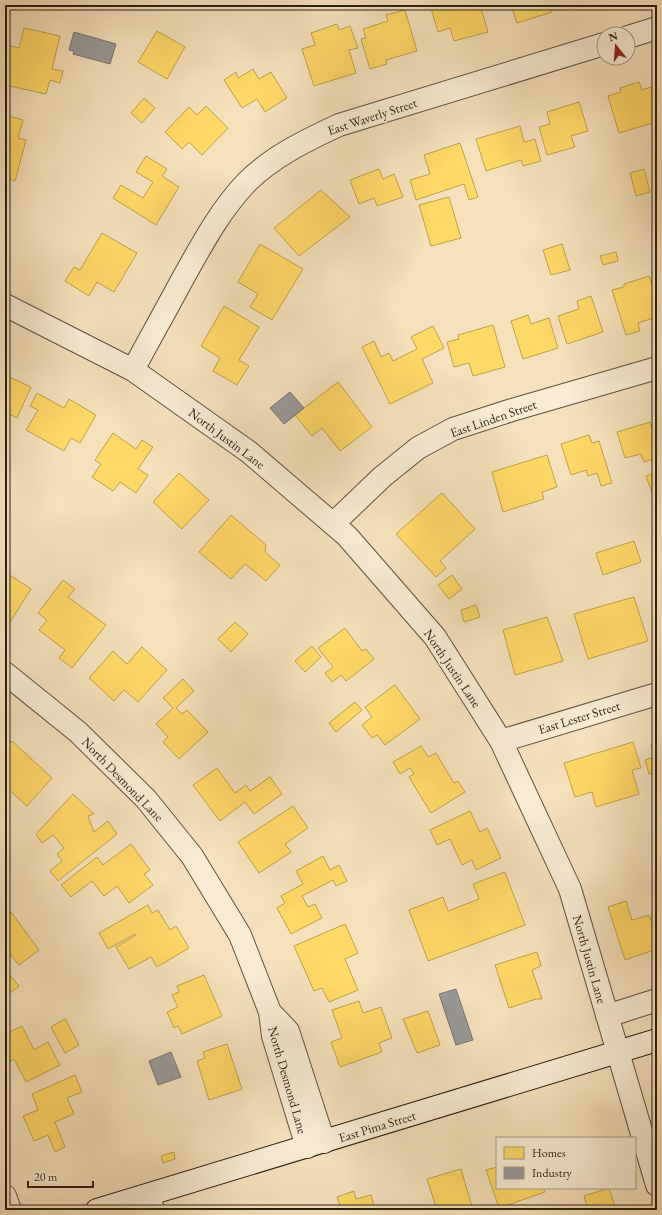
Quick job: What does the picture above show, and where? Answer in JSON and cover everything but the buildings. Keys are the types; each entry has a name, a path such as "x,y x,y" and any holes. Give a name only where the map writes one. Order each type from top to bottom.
{"street":[{"path":"636,35 657,28"},
{"name":"East Waverly Street","path":"133,370 195,256 223,210 248,182 269,164 301,143 339,125 596,46"},
{"name":"North Justin Lane","path":"5,306 133,370 249,452 347,536 434,637 501,741 570,889 657,1185"},
{"name":"East Linden Street","path":"333,524 382,477 412,452 453,429 512,410 657,368"},
{"name":"North Desmond Lane","path":"5,673 78,732 146,799 192,856 240,935 270,1012 273,1036 316,1144"},
{"name":"East Lester Street","path":"501,741 657,694"},
{"path":"607,1016 657,1000"},
{"name":"East Pima Street","path":"96,1210 157,1201 316,1144 657,1040"},
{"path":"5,1196 10,1210"}]}
